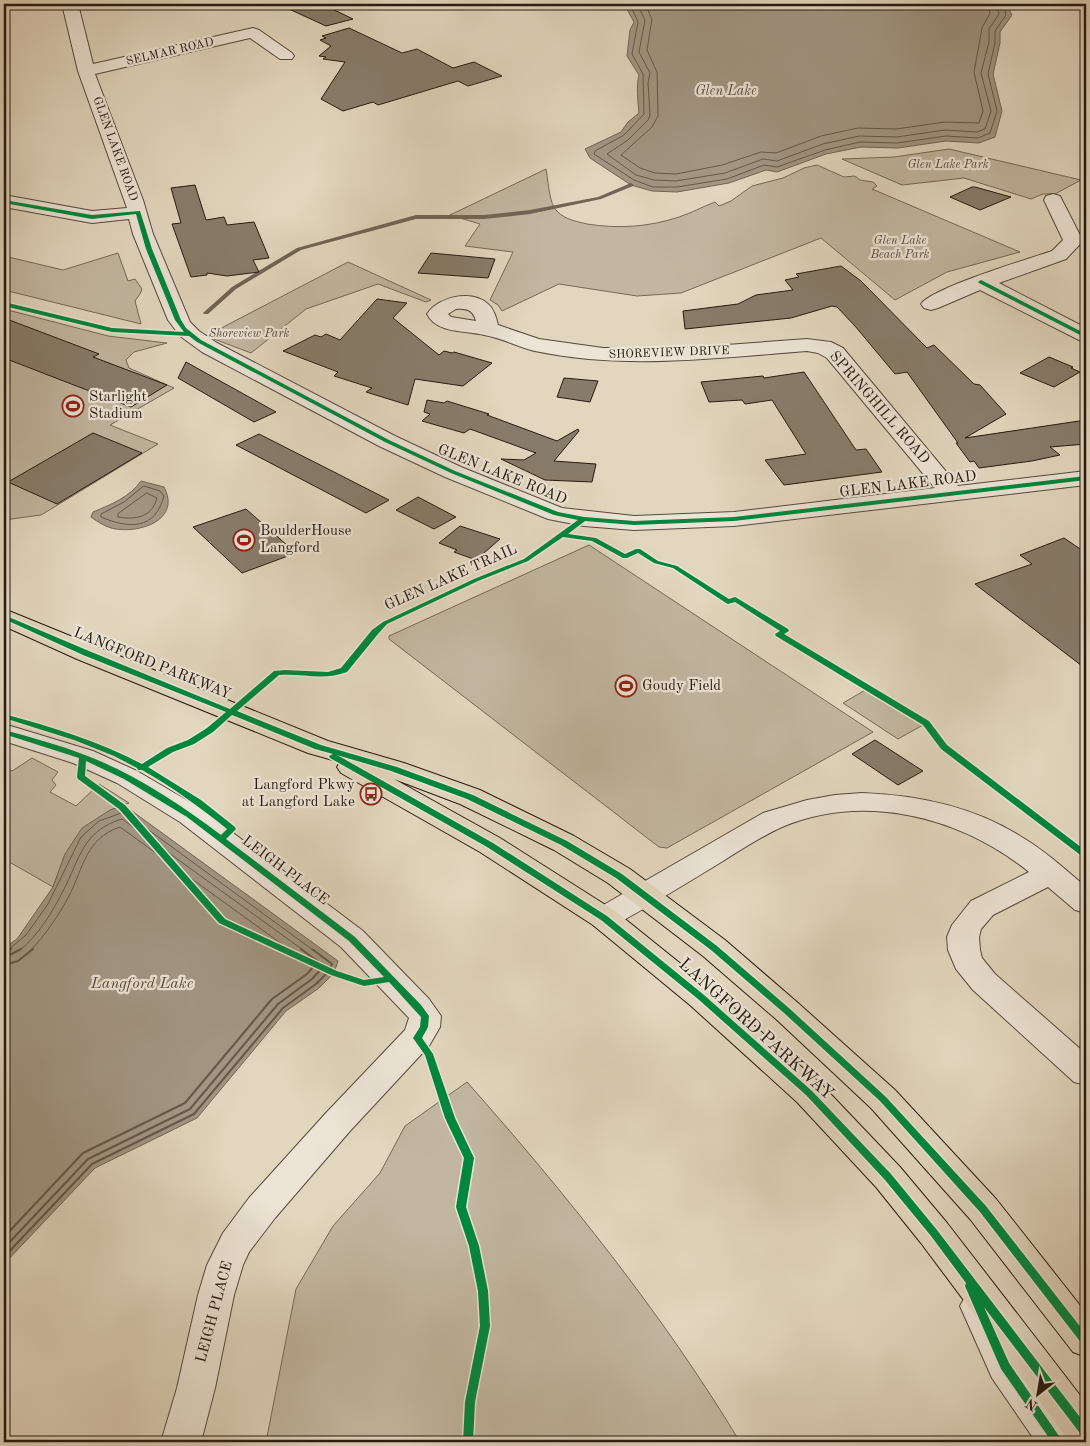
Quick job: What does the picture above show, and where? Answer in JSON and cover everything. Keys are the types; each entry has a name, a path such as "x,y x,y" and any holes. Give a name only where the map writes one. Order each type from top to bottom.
{"main road":[{"name":"LANGFORD PARKWAY","path":"4,617 86,653 318,747 394,769 470,797 564,843 645,894 714,948 780,1004 883,1099 982,1209 1086,1341"},
{"name":"LANGFORD PARKWAY","path":"318,747 490,845 604,918 701,997 809,1093 888,1177 962,1267 1086,1433"}],"street":[{"name":"GLEN LAKE ROAD","path":"70,4 86,71 138,212 149,249 178,320 184,328 199,341 387,441 462,476 556,514 584,519 634,522 687,522 734,518 1086,478"},
{"name":"SELMAR ROAD","path":"86,71 253,33 286,56"},
{"path":"931,304 981,282 1058,255 1080,242 1052,200"},
{"path":"4,201 92,217 138,212"},
{"path":"981,282 1086,336"},
{"name":"SHOREVIEW DRIVE","path":"489,328 536,345 603,354 686,354 807,345 823,347"},
{"name":"SPRINGHILL ROAD","path":"823,347 835,353 952,494"},
{"name":"LEIGH PLACE","path":"4,732 83,757 127,778 190,815 352,939 425,1016 424,1027 417,1038 338,1122 268,1201 236,1243 225,1265 216,1295 196,1388 181,1442"},
{"path":"604,918 779,817 825,805 850,802 908,805 939,811 971,822 998,835 1022,851 1086,903"},
{"path":"1049,874 982,908 967,925 963,937 964,950 967,960 984,982 1086,1072"},
{"path":"962,1267 1005,1366 1058,1442"}],"green space":[{"name":"Glen Lake Park","path":"949,149 1081,180 1055,194 1043,194 1031,199 964,178 902,185 842,159 894,157"},
{"name":"Glen Lake Beach Park","path":"817,165 844,177 855,176 860,180 873,182 877,186 872,189 1020,252 947,272 895,300 821,238 681,293 637,296 559,284 502,311 498,305 490,300 513,252 465,246 480,224 450,215 546,169 552,203 564,217 599,226 645,225 679,217 715,202 719,206 731,201 752,186 783,178 804,168"},
{"path":"118,253 128,281 135,279 142,289 135,301 141,324 4,290 4,256 63,270"},
{"name":"Shoreview Park","path":"348,262 431,300 426,302 378,284 306,309 251,353 206,336"},
{"name":"Starlight Stadium","path":"4,309 108,336 167,343 134,352 126,360 129,368 174,388 110,425 158,444 41,515 4,520"},
{"name":"Goudy Field","path":"589,545 873,732 667,848 659,847 389,639 389,636"},
{"path":"867,689 923,725 898,739 843,703"},
{"path":"32,758 58,772 52,780 56,785 50,792 76,806 99,784 129,803 110,810 65,854 53,887 4,859 4,767 12,771"},
{"path":"467,1082 541,1168 612,1256 678,1347 740,1442 266,1442 296,1289 333,1226 380,1173 405,1126"}],"water":[{"name":"Glen Lake","path":"624,4 1006,4 1012,15 1000,32 1000,43 993,74 1002,111 995,137 979,143 946,141 898,148 861,147 826,154 777,172 766,170 729,183 677,192 652,191 631,185 590,158 585,149 621,132 628,122 639,113 637,88 639,75 627,56 630,30 634,22"},
{"path":"141,481 164,487 168,498 167,508 156,521 137,529 126,530 106,526 91,517 93,512 131,492"},
{"name":"Langford Lake","path":"125,806 338,961 334,973 319,988 286,1011 197,1118 95,1168 4,1264 4,948 17,939 53,887 65,854 82,828 110,810"}],"building":[{"path":"278,4 322,4 353,19 326,26"},
{"path":"349,28 402,53 417,49 453,68 474,62 502,76 468,86 458,81 378,105 373,102 343,111 321,99 345,62 323,59 326,57 319,56 331,46 320,40 326,38 322,36"},
{"path":"195,185 206,220 224,217 227,225 254,222 269,258 253,260 259,272 227,276 207,273 207,275 191,277 172,224 181,223 171,188"},
{"path":"972,187 1011,197 980,210 950,197"},
{"path":"431,253 495,259 488,278 418,273"},
{"path":"841,266 861,281 927,348 934,345 974,384 980,385 1006,414 965,438 1086,420 1086,444 1050,447 1060,455 979,468 974,461 970,462 907,372 895,374 837,307 832,306 791,318 685,329 683,311 738,304 756,295 793,290 785,280 799,277 796,274"},
{"path":"377,299 407,303 393,318 439,355 444,351 454,352 492,363 463,386 415,379 408,405 366,392 372,388 334,376 338,372 283,351 315,335 321,337 326,334 340,340"},
{"path":"4,318 99,354 93,357 167,385 131,407 4,358"},
{"path":"1049,357 1080,372 1054,387 1020,373"},
{"path":"186,362 276,412 254,422 178,378"},
{"path":"804,372 856,450 866,449 882,472 784,485 765,460 806,454 772,400 745,404 742,400 709,402 701,382 763,376 764,378"},
{"path":"564,378 598,381 590,402 557,397"},
{"path":"427,400 444,403 447,401 489,414 487,415 557,441 578,429 579,431 554,461 596,464 592,482 545,480 501,459 524,460 536,453 470,429 464,433 422,421 430,414 424,412"},
{"path":"93,433 142,453 57,504 8,482"},
{"path":"259,434 389,500 366,513 236,445"},
{"path":"418,497 456,517 434,529 396,510"},
{"name":"BoulderHouse Langford","path":"246,509 296,553 242,573 193,527"},
{"path":"460,526 500,539 476,560 454,552 457,550 439,543"},
{"path":"1064,538 1086,553 1086,669 975,584 1032,564 1020,555"},
{"path":"875,740 923,771 898,785 852,754"}],"waterway":[{"path":"206,313 234,288 299,249 416,217 484,217 530,212 599,198 631,185"}],"cycle path":[{"path":"4,201 92,217 138,212 149,249 178,320 184,329 199,341 387,441 453,472 556,514 584,519 634,523 734,519 1086,478"},
{"path":"981,282 1086,336"},
{"path":"4,304 112,330 189,334"},
{"name":"GLEN LAKE TRAIL","path":"141,768 170,750 191,742 210,730 277,673 294,672 328,675 344,670 375,632 385,623 476,580 526,560 584,519"},
{"path":"562,535 594,539 625,557 638,550 656,562 675,567 728,602 735,599 785,631 779,634 926,723 944,747 1086,855"},
{"path":"4,617 86,653 318,747 394,769 470,797 564,843 619,876 714,948 787,1011 883,1099 983,1209 1086,1341"},
{"path":"4,716 96,745 158,776 198,802 232,829 221,839"},
{"path":"4,732 83,757 127,777 190,815 352,939 425,1016 424,1027 417,1038 429,1054 450,1118 469,1158 461,1207 474,1246 483,1291 485,1326 470,1402 468,1442"},
{"path":"333,756 490,845 604,918 701,997 809,1093 888,1177 934,1233 1086,1433"},
{"path":"83,757 81,777 122,807 222,921 334,973 364,983 391,979"},
{"path":"970,1286 1005,1366 1058,1442"}],"place":[{"name":"Starlight Stadium","path":"73,406"},
{"name":"BoulderHouse Langford","path":"244,540"},
{"name":"Goudy Field","path":"626,686"},
{"name":"Langford Pkwy at Langford Lake","path":"371,794"}]}
